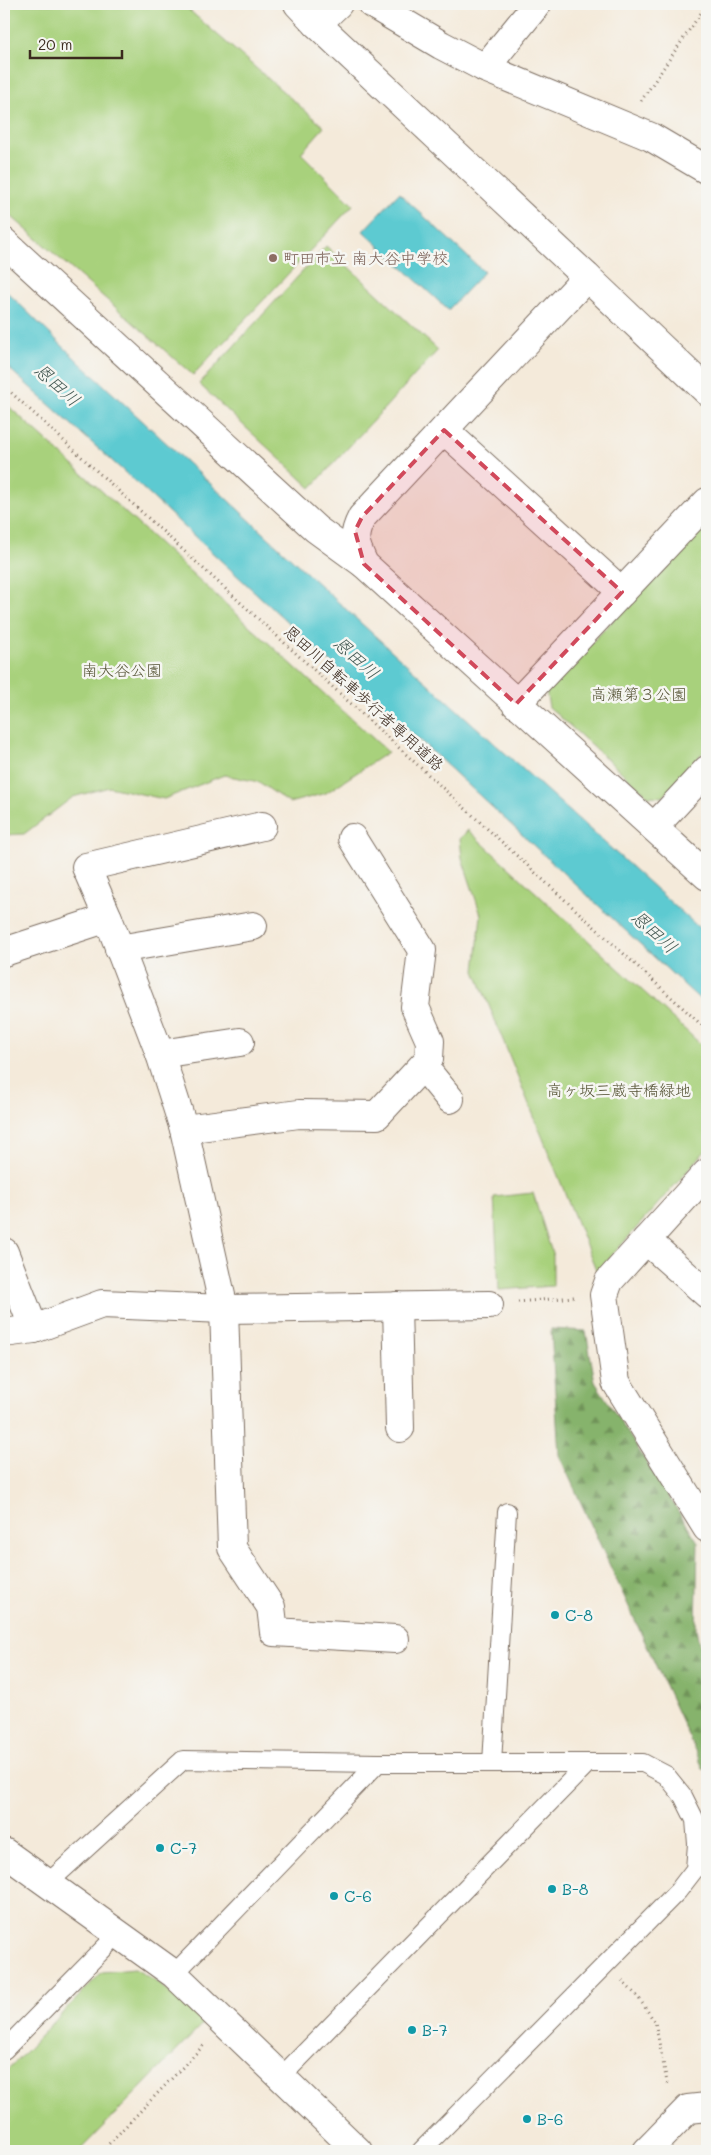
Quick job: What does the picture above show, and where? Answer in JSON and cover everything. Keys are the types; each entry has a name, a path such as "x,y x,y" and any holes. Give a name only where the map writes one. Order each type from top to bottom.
{"street":[{"path":"298,4 707,391"},
{"path":"317,24 338,4"},
{"path":"372,4 440,45 485,68 650,137 707,170"},
{"path":"485,68 538,4"},
{"path":"4,242 316,529 364,564 707,876"},
{"path":"364,564 356,547 355,531 362,517 588,277"},
{"path":"444,430 622,592"},
{"path":"516,704 707,502"},
{"path":"654,827 707,770"},
{"path":"262,826 86,867 108,918 160,1054 184,1129 224,1309 232,1548 271,1607 274,1632 395,1639"},
{"path":"184,1129 299,1114 377,1116 429,1059 430,1041 415,1008 422,950 352,838"},
{"path":"4,952 108,918"},
{"path":"119,949 253,926"},
{"path":"160,1054 240,1042"},
{"path":"423,1066 450,1099"},
{"path":"707,1173 609,1281 604,1295 616,1382 707,1528"},
{"path":"646,1240 707,1294"},
{"path":"4,1252 34,1329"},
{"path":"4,1333 34,1329 102,1304 224,1309 490,1305"},
{"path":"397,1306 400,1428"},
{"path":"4,1852 174,1974 358,2151"},
{"path":"647,2151 688,2109 707,2107"}],"lane":[{"path":"492,1763 507,1512"},
{"path":"48,1883 184,1760 378,1763 643,1763 666,1775 683,1796 695,1820 697,1844 695,1869 678,1891 421,2151"},
{"path":"174,1974 378,1763"},
{"path":"281,2077 588,1763"},
{"path":"4,2050 118,1934"}],"path":[{"path":"623,126 707,4"},
{"name":"恩田川自転車歩行者専用道路","path":"4,386 707,1030"},
{"path":"490,1305 604,1295"},
{"path":"605,1965 638,1997 655,2022 675,2122"},
{"path":"102,2151 226,2023"}],"highlighted area":[{"path":"444,430 622,592 516,704 364,564 355,531 362,517"}],"green space":[{"path":"4,4 182,4 324,127 301,153 353,205 193,375 4,210"},
{"path":"326,246 438,350 311,488 199,384"},
{"name":"南大谷公園","path":"4,402 388,752 326,793 289,803 259,782 224,775 164,799 109,787 73,797 24,834 4,835"},
{"name":"高瀬第３公園","path":"707,521 707,748 663,797 648,796 549,707 546,691"},
{"name":"高ヶ坂三蔵寺橋緑地","path":"468,830 707,1050 707,1149 597,1272 475,971 481,915 462,858 460,839"},
{"path":"533,1193 553,1256 553,1286 499,1290 494,1197"},
{"path":"551,1329 586,1331 595,1382 698,1542 696,1628 699,1644 707,1652 707,1770 704,1770 559,1455"},
{"path":"135,1969 160,1984 204,2023 79,2151 10,2151 4,2145 4,2074 102,1972"}],"water":[{"path":"399,193 484,272 448,310 363,231"},
{"name":"恩田川","path":"4,289 81,364 363,625 707,935 707,1006 425,745 334,665 139,485 4,364"}],"place":[{"name":"町田市立 南大谷中学校","path":"273,258"},
{"name":"C-8","path":"555,1615"},
{"name":"C-7","path":"160,1848"},
{"name":"B-8","path":"552,1889"},
{"name":"C-6","path":"334,1896"},
{"name":"B-7","path":"412,2030"},
{"name":"B-6","path":"527,2119"}]}
